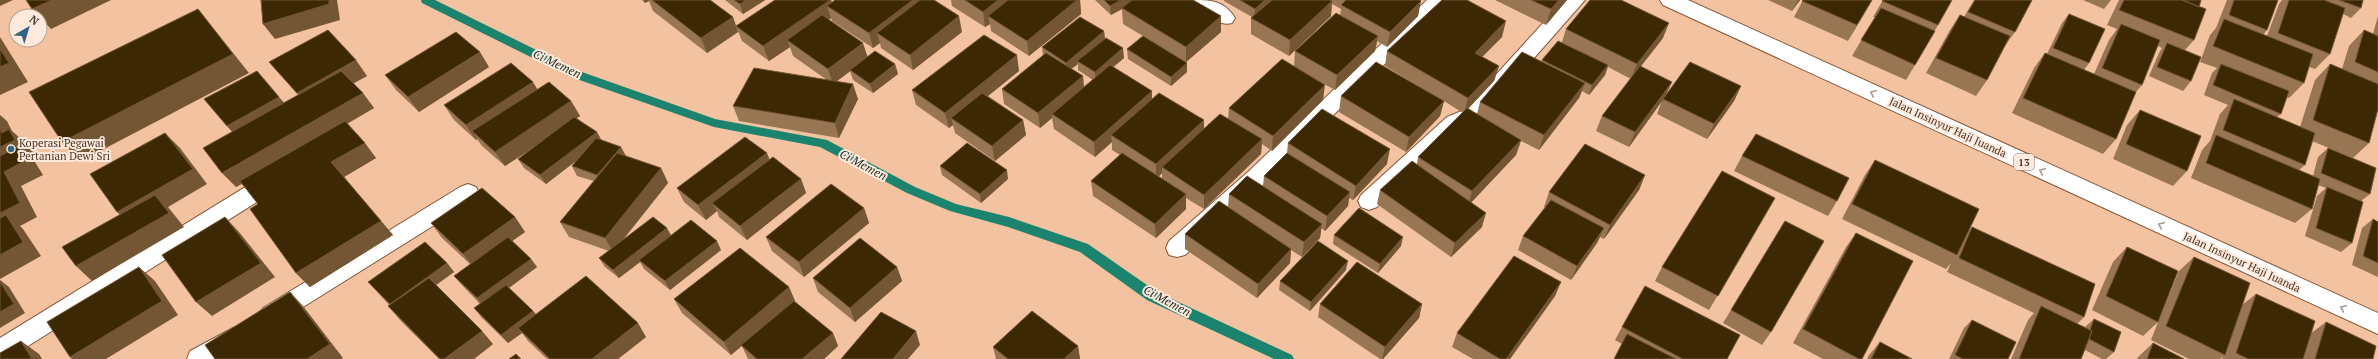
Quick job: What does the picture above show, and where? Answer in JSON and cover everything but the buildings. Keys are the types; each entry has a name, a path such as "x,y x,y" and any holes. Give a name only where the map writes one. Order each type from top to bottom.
{"main road":[{"path":"1201,0 1225,18"},
{"path":"1177,248 1256,178 1439,0"},
{"path":"1370,201 1455,123 1470,116 1575,0"},
{"name":"Jalan Insinyur Haji Juanda","path":"1670,0 2378,324"},
{"path":"0,351 291,169"},
{"path":"199,359 468,193"}],"waterway":[{"name":"Ci Memen","path":"426,0 575,74 714,123 823,143 911,190 954,208 1009,222 1084,248 1152,296 1287,359"}],"place":[{"name":"Koperasi Pegawai Pertanian Dewi Sri","path":"11,149"}]}
